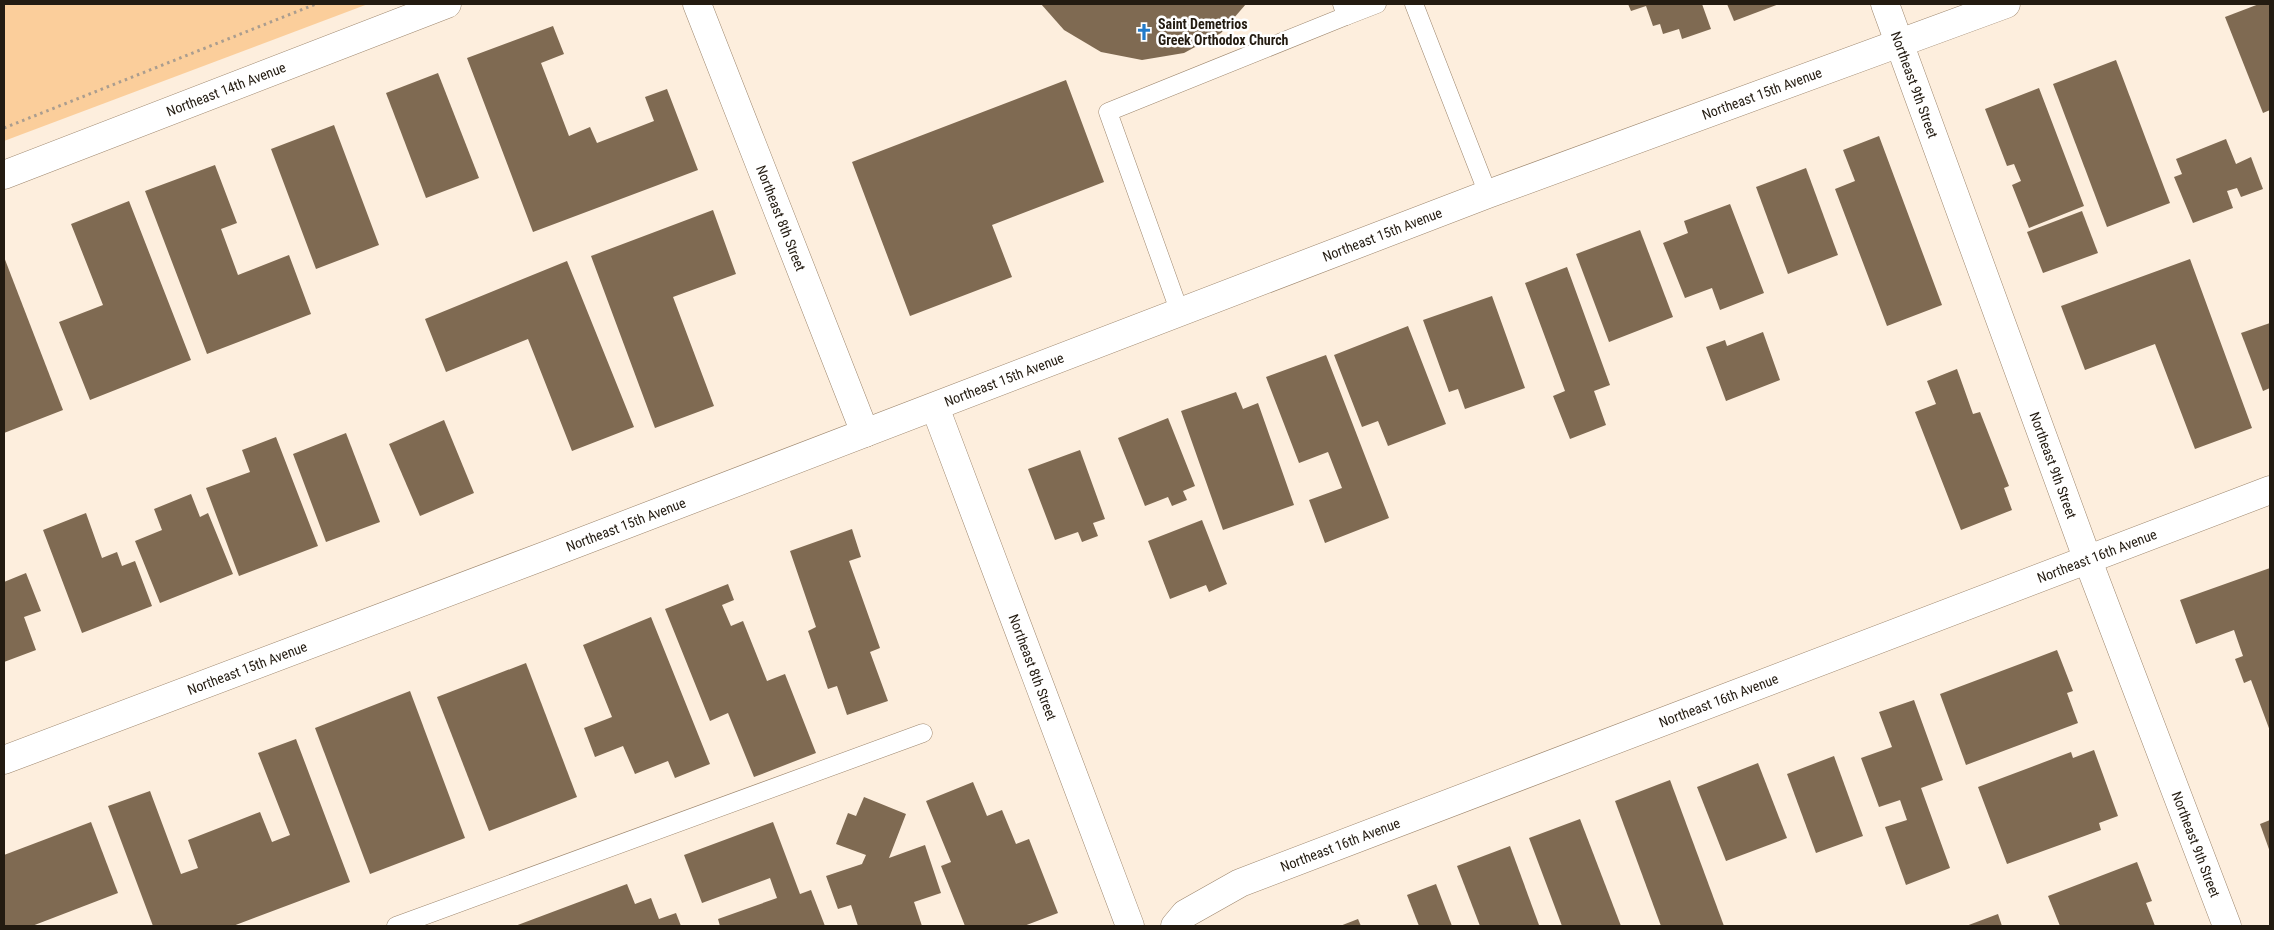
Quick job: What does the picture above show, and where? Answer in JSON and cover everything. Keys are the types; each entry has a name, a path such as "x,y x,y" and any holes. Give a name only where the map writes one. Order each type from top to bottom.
{"street":[{"name":"Northeast 14th Avenue","path":"4,175 446,4"},
{"name":"Northeast 8th Street","path":"697,4 865,433"},
{"name":"Northeast 9th Street","path":"1885,4 2087,558 2227,926"},
{"name":"Northeast 15th Avenue","path":"4,760 935,407 1488,194 2006,4"},
{"name":"Northeast 8th Street","path":"935,407 1130,926"},
{"name":"Northeast 16th Avenue","path":"1175,926 1185,914 1240,884 2087,558 2270,490"}],"lane":[{"path":"1180,313 1108,112 1344,10 1377,4"},
{"path":"1414,4 1488,194"},
{"path":"396,926 923,733"}],"path":[{"path":"4,128 316,4"}],"shaded area":[{"path":"4,4 368,4 4,141"}],"building":[{"name":"Saint Demetrios Greek Orthodox Church","path":"1041,4 1246,4 1221,33 1184,53 1142,60 1101,52 1064,30"},
{"path":"1628,4 1702,4 1711,29 1682,39 1679,29 1663,34 1660,24 1653,26 1646,6 1631,11"},
{"path":"1727,4 1779,4 1734,21"},
{"path":"2259,4 2270,4 2270,110 2263,113 2225,17"},
{"path":"553,26 564,54 541,63 569,136 590,127 597,143 654,121 645,97 667,89 698,170 533,232 467,58"},
{"path":"2116,60 2170,203 2107,227 2053,84"},
{"path":"438,73 479,178 426,198 386,93"},
{"path":"1066,80 1104,182 992,225 1012,277 910,316 852,162"},
{"path":"2039,88 2084,206 2029,228 2012,185 2021,181 2014,164 2007,166 1985,109"},
{"path":"334,125 379,245 316,269 271,149"},
{"path":"1879,136 1942,305 1887,326 1835,189 1855,181 1843,150"},
{"path":"2226,139 2236,164 2251,157 2263,189 2241,197 2237,188 2227,191 2233,208 2193,223 2174,177 2182,174 2176,159"},
{"path":"215,165 237,223 221,229 238,275 289,255 311,314 207,354 145,191"},
{"path":"1806,168 1838,255 1788,274 1756,187"},
{"path":"129,201 191,360 90,400 59,322 103,305 71,224"},
{"path":"1730,204 1764,293 1720,310 1712,288 1685,298 1663,243 1688,233 1684,221"},
{"path":"713,210 736,274 673,297 714,406 655,428 591,256"},
{"path":"2082,211 2098,253 2043,273 2027,232"},
{"path":"1640,230 1673,317 1609,342 1576,254"},
{"path":"4,257 63,410 4,433"},
{"path":"2190,259 2252,428 2195,449 2155,344 2085,370 2061,306"},
{"path":"567,261 634,427 572,451 528,339 446,372 425,319"},
{"path":"1567,267 1610,385 1594,391 1606,425 1570,439 1553,396 1565,391 1525,283"},
{"path":"1492,296 1525,388 1465,409 1458,389 1449,392 1423,320"},
{"path":"2270,323 2270,388 2263,391 2241,333"},
{"path":"1408,326 1446,424 1388,446 1378,421 1362,427 1334,355"},
{"path":"1763,332 1780,380 1726,401 1706,347 1725,340 1727,346"},
{"path":"1326,355 1389,518 1325,543 1309,500 1342,488 1328,452 1299,463 1266,377"},
{"path":"1957,369 1973,414 1980,412 2009,486 2004,488 2012,510 1961,530 1915,412 1936,404 1927,381"},
{"path":"1236,392 1243,409 1258,403 1294,505 1223,530 1181,411"},
{"path":"1168,418 1195,486 1183,491 1187,500 1172,506 1168,497 1145,506 1118,438"},
{"path":"444,420 474,493 420,516 389,444"},
{"path":"346,433 380,522 326,542 293,454"},
{"path":"276,437 318,546 239,576 206,488 250,472 242,450"},
{"path":"1080,450 1105,519 1093,523 1098,536 1082,542 1078,532 1055,540 1028,469"},
{"path":"191,494 200,517 208,513 233,574 160,603 135,541 162,530 154,509"},
{"path":"86,513 102,558 117,552 122,566 135,561 152,606 82,633 43,530"},
{"path":"1202,520 1227,584 1209,592 1206,585 1170,599 1148,541"},
{"path":"852,529 861,557 849,561 880,648 870,652 888,701 847,715 837,686 828,689 808,631 816,627 790,551"},
{"path":"2270,568 2270,731 2251,680 2244,683 2235,659 2243,656 2234,630 2196,644 2180,600"},
{"path":"26,573 41,611 24,617 36,650 4,662 4,582"},
{"path":"728,584 734,600 722,605 731,626 743,621 767,681 785,674 816,753 754,777 728,713 710,721 665,609"},
{"path":"651,617 710,764 675,778 668,761 635,774 623,746 595,757 584,728 612,717 583,645"},
{"path":"2057,650 2073,691 2067,693 2078,723 1966,765 1940,694"},
{"path":"526,663 577,797 489,831 437,697"},
{"path":"410,691 465,838 370,874 315,728"},
{"path":"1914,700 1943,780 1921,788 1950,868 1906,885 1885,827 1907,820 1900,800 1879,807 1861,758 1892,747 1879,712"},
{"path":"296,739 350,882 233,926 153,926 108,806 150,791 181,874 198,868 188,840 260,812 272,842 290,835 258,753"},
{"path":"2094,750 2118,816 2099,823 2101,830 2007,864 1978,787 2071,752 2073,758"},
{"path":"1834,756 1863,836 1816,853 1787,774"},
{"path":"1758,763 1787,838 1726,861 1697,787"},
{"path":"1670,780 1724,926 1661,926 1615,801"},
{"path":"973,782 987,816 1002,810 1016,844 1029,839 1058,913 1024,926 965,926 941,866 951,862 926,801"},
{"path":"864,797 906,814 889,858 925,845 941,893 914,902 922,926 858,926 851,905 838,909 826,876 862,864 866,855 836,844 848,813 856,816"},
{"path":"1580,819 1621,926 1562,926 1529,838"},
{"path":"2270,820 2270,852 2260,824"},
{"path":"91,822 118,893 32,926 5,926 4,855"},
{"path":"773,822 800,894 811,890 825,926 720,926 718,919 777,898 770,878 702,903 684,855"},
{"path":"1510,846 1539,925 1480,926 1457,866"},
{"path":"2137,862 2152,901 2146,903 2155,926 2060,926 2048,896"},
{"path":"627,884 635,904 651,898 659,919 676,913 681,926 515,926"},
{"path":"1436,884 1452,926 1419,926 1407,895"},
{"path":"1998,914 2002,926 1966,926"},
{"path":"1358,919 1361,926 1340,926"}],"place":[{"name":"Saint Demetrios Greek Orthodox Church","path":"1144,32"}]}
